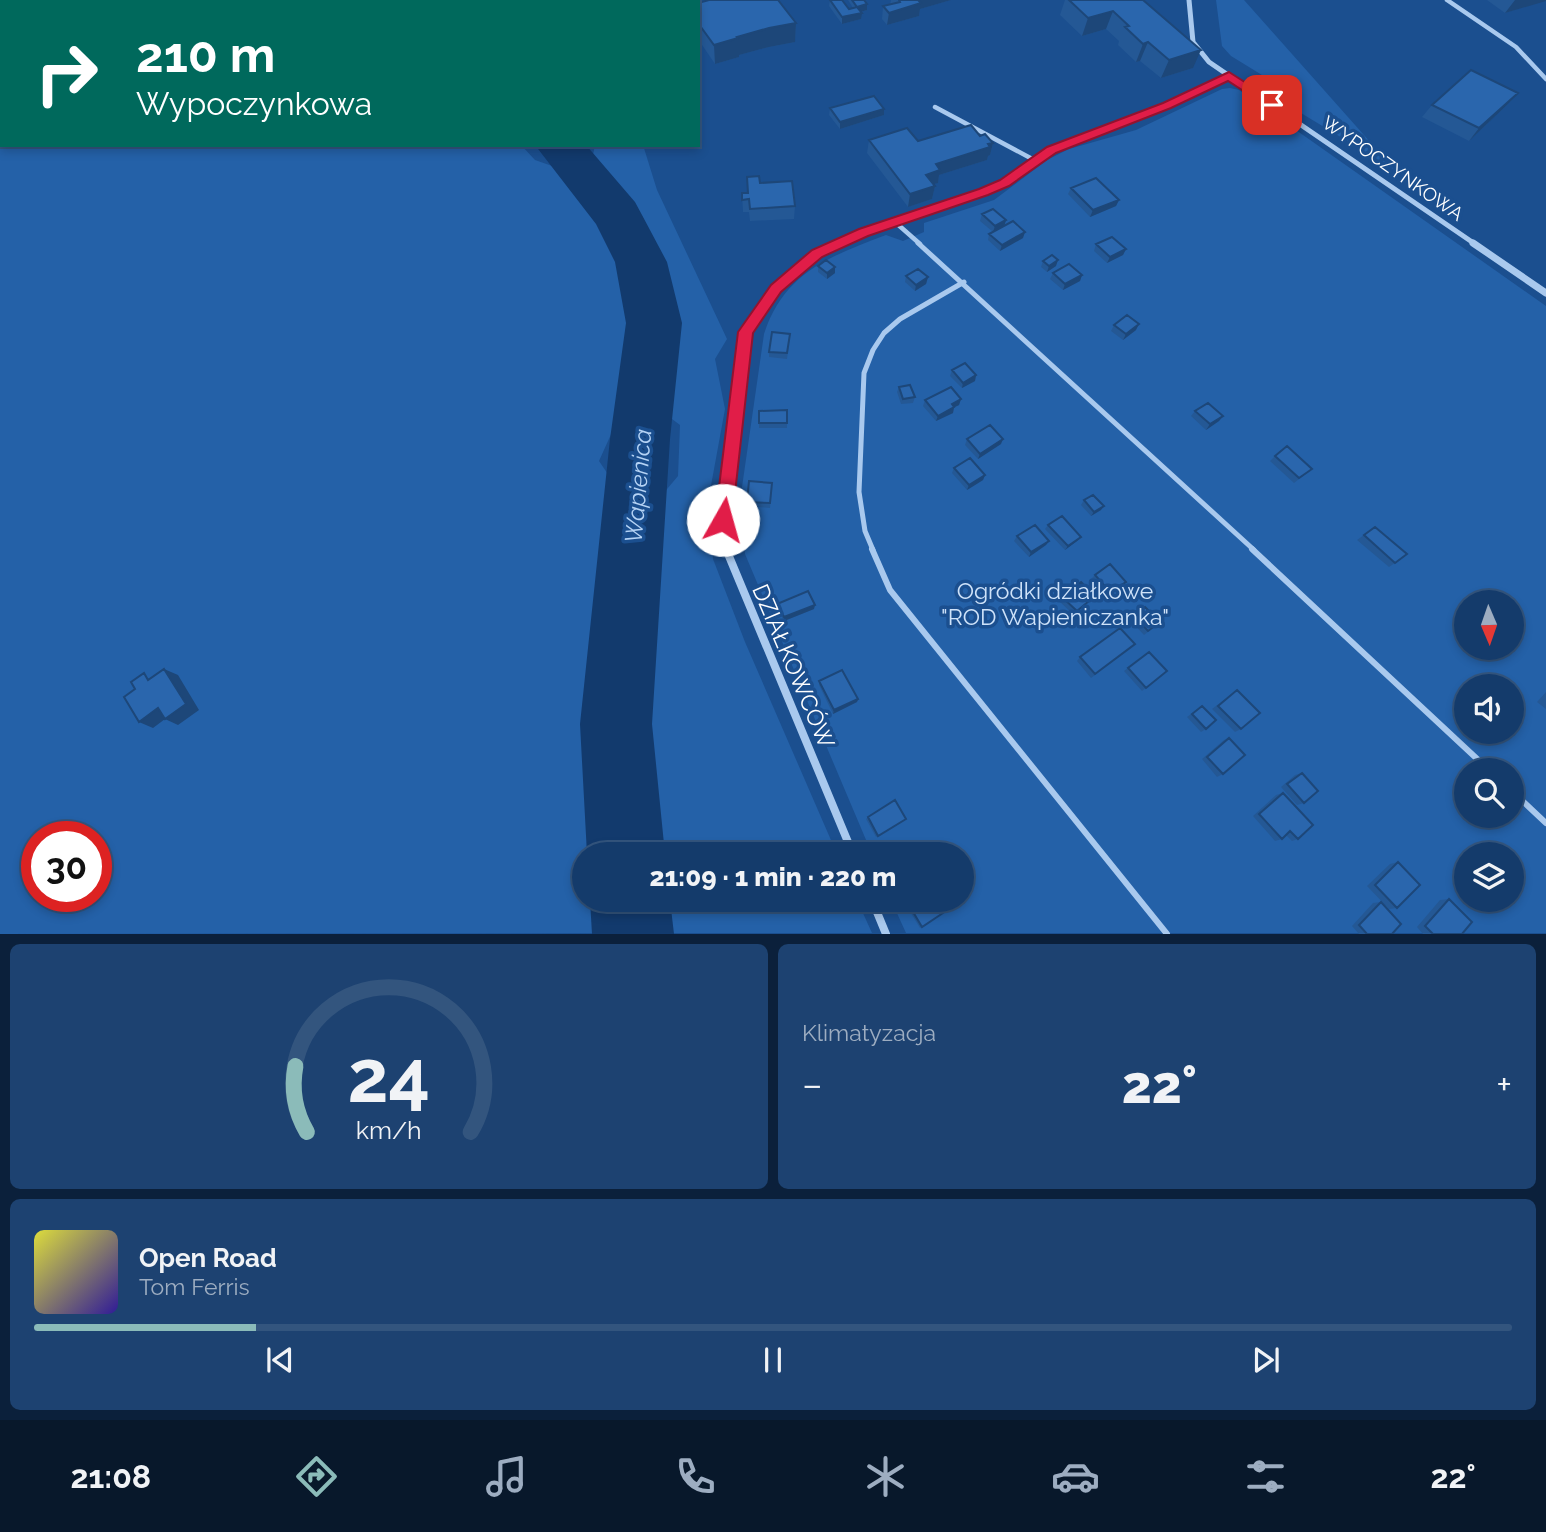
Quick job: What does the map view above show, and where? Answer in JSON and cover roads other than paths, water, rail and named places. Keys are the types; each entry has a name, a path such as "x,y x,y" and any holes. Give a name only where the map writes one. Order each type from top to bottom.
{"street":[{"name":"WYPOCZYNKOWA","path":"1189,0 1193,42 1199,52 1229,76 1546,293"},
{"name":"DZIAŁKOWCÓW","path":"848,842 727,554 723,520 746,332 776,288 817,253 837,242 984,192 1004,183 1052,150 1167,106 1229,76"},
{"path":"877,912 886,933"}],"lane":[{"path":"1447,0 1516,47 1546,79"},
{"path":"935,107 1036,161"},
{"path":"895,222 964,282 1476,758"},
{"path":"964,282 900,319 884,333 873,350 864,373 859,478 865,531 890,590 906,612 1167,933"},
{"path":"1524,802 1546,823"}],"waterway":[{"name":"Wapienica","path":"561,147 617,215 641,262 654,323 640,439 616,724 625,842"},
{"name":"Wapienica","path":"631,912 633,934"}],"park label":[{"name":"Ogródki działkowe \"ROD Wapieniczanka\"","path":"1055,603"}]}
